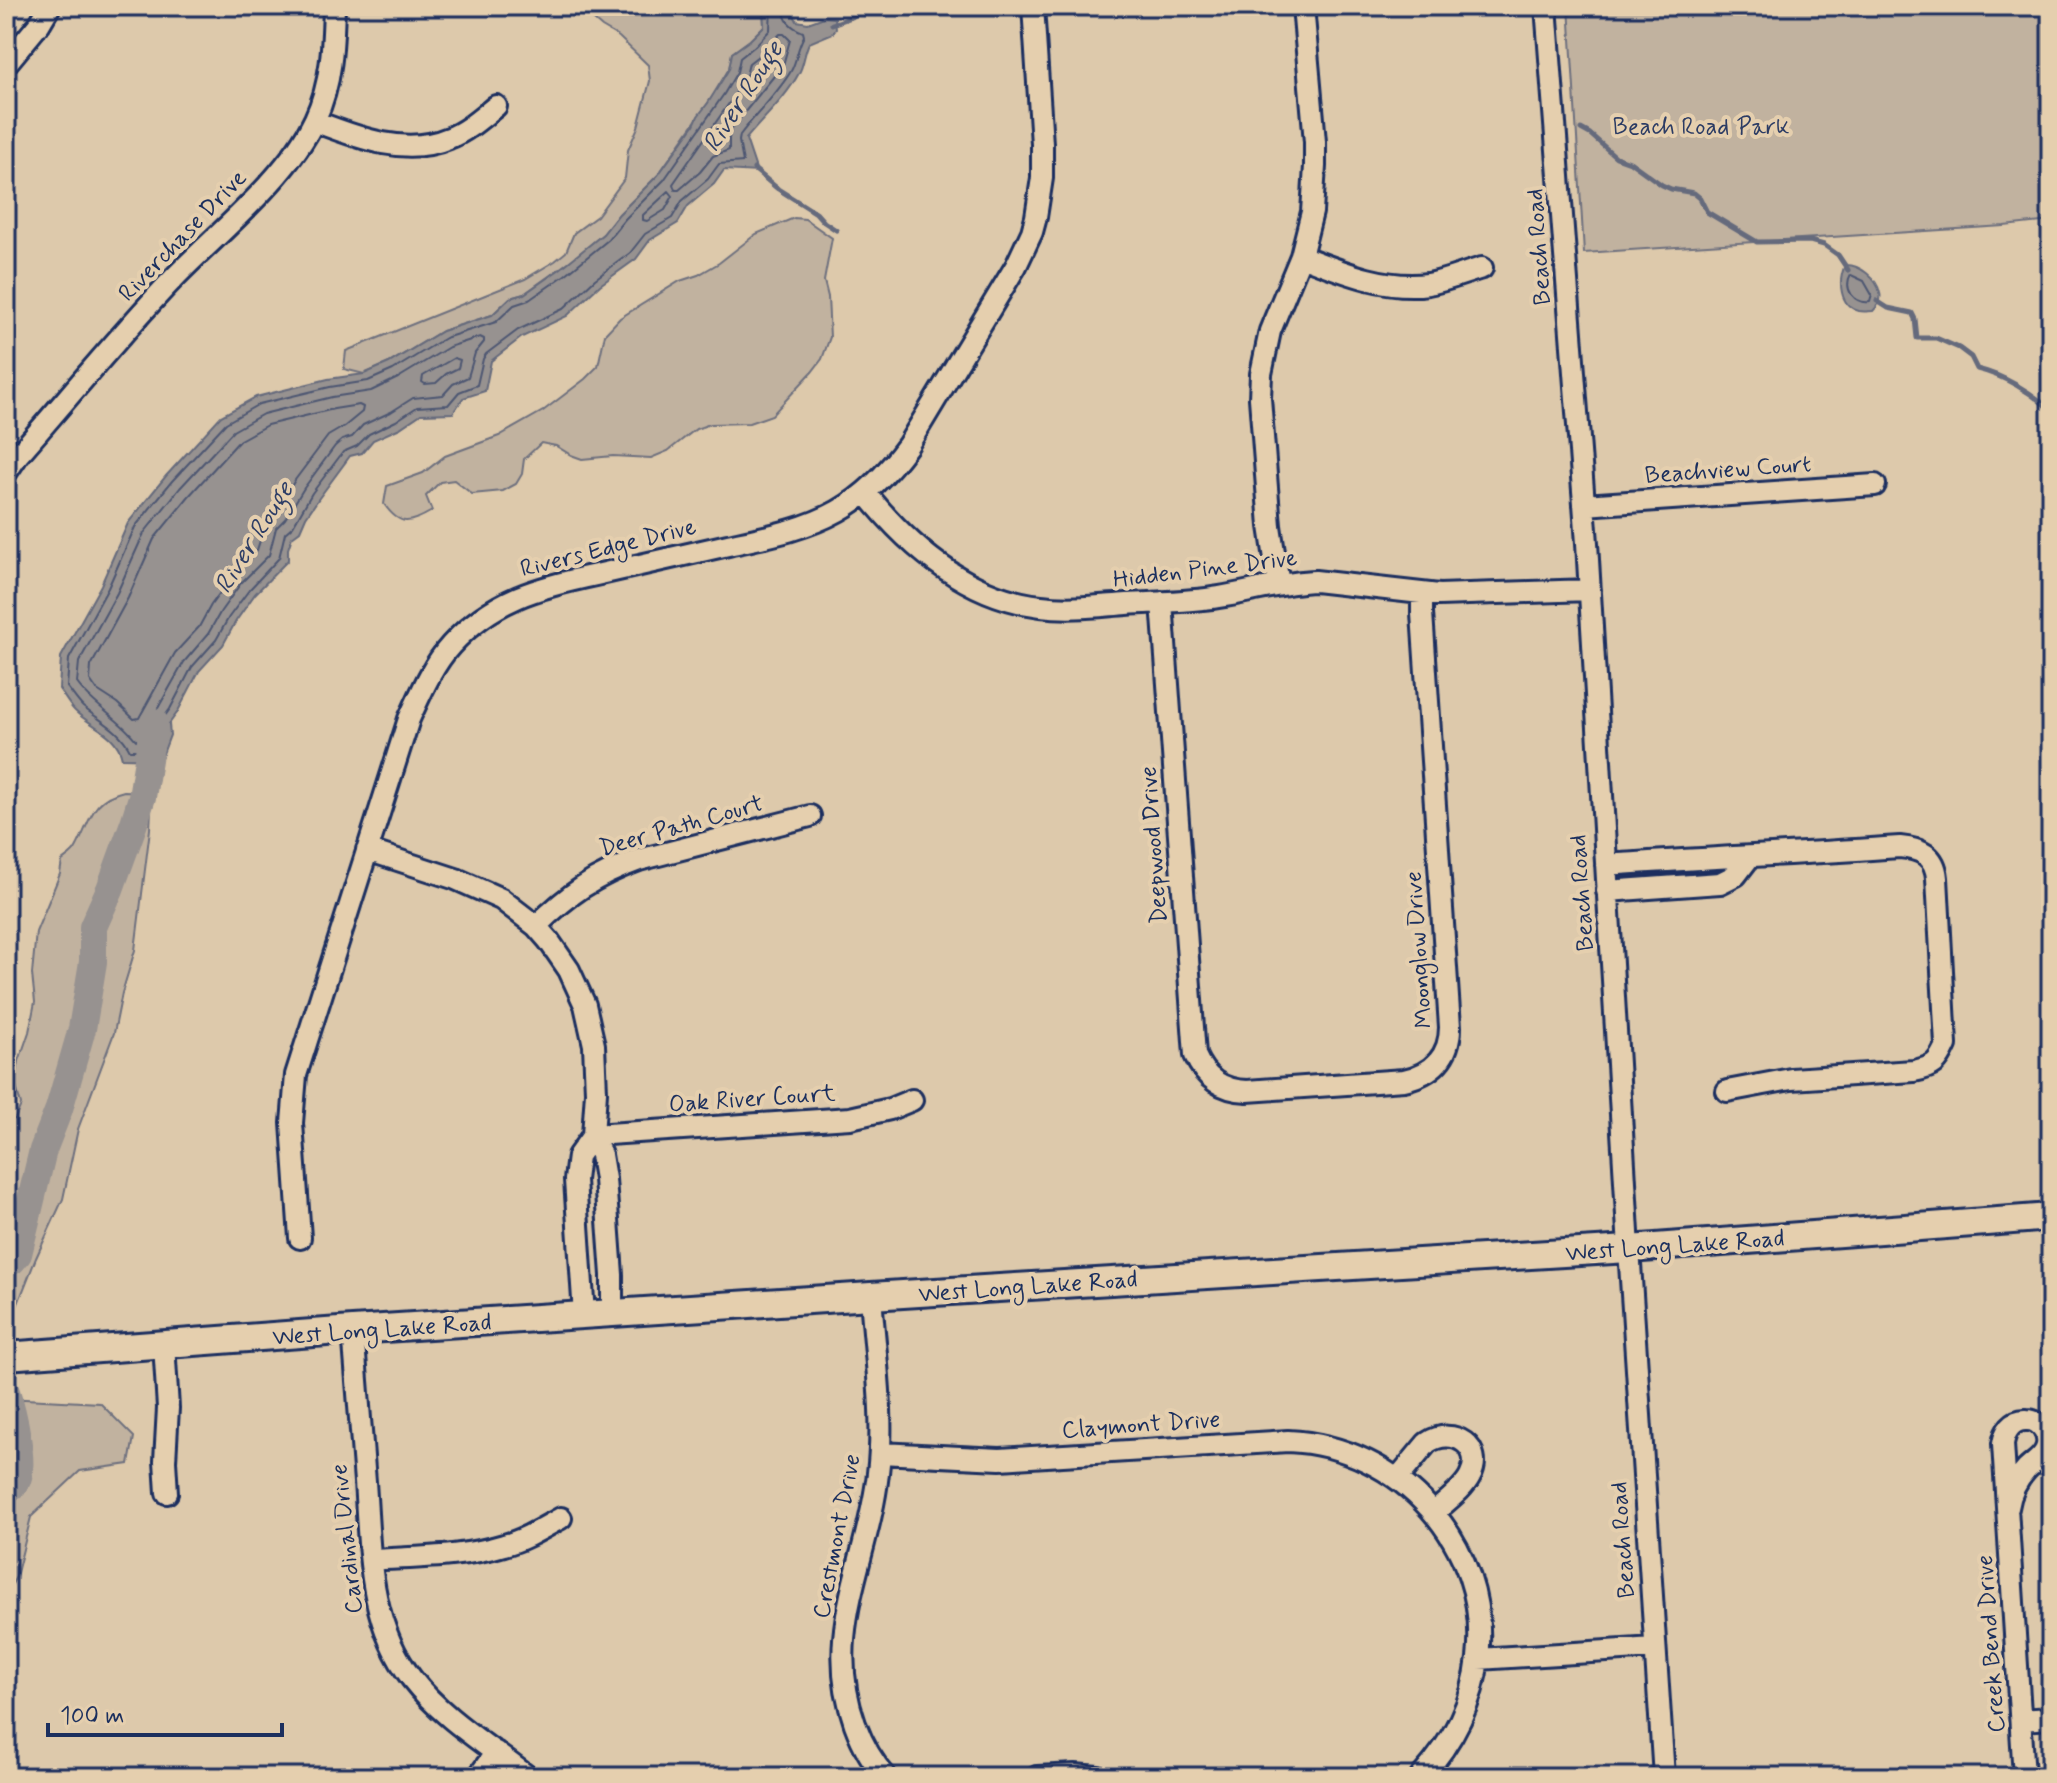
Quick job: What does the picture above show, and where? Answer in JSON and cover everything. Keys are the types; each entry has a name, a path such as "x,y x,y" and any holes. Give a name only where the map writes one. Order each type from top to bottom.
{"main road":[{"name":"West Long Lake Road","path":"6,1356 353,1330 1629,1249 2051,1217"}],"street":[{"path":"6,64 34,32 50,6"},
{"name":"Riverchase Drive","path":"6,473 18,455 145,309 284,167 303,142 320,107 330,69 334,6"},
{"name":"Rivers Edge Drive","path":"300,1238 292,1123 296,1075 409,719 432,670 450,646 477,621 518,596 554,584 806,526 866,493 888,472 908,445 1016,266 1032,232 1042,178 1033,6"},
{"path":"1279,585 1270,526 1260,398 1261,374 1270,331 1301,256 1312,212 1315,166 1303,6"},
{"name":"Beach Road","path":"1546,6 1590,590 1664,1777"},
{"path":"314,121 367,140 395,146 422,146 458,134 496,106"},
{"path":"1301,256 1360,277 1401,284 1430,284 1482,268"},
{"name":"Beachview Court","path":"1584,505 1875,485"},
{"name":"Hidden Pine Drive","path":"866,493 897,527 947,570 966,582 1019,603 1057,608 1162,602 1217,597 1298,581 1332,581 1422,594 1590,590"},
{"name":"Moonglow Drive","path":"1211,1079 1228,1088 1247,1091 1404,1080 1427,1073 1436,1066 1447,1048 1450,1027 1422,594"},
{"name":"Deepwood Drive","path":"1162,602 1193,1044 1198,1062 1211,1079"},
{"name":"Deer Path Court","path":"536,926 576,891 617,867 810,816"},
{"path":"1606,865 1900,847 1926,853 1936,869 1946,1045 1941,1057 1931,1067 1914,1071 1791,1079 1727,1091"},
{"path":"367,850 479,888 501,899 536,926 569,970 590,1021 596,1070 593,1135 601,1155 605,1179 612,1314"},
{"path":"1607,891 1720,883 1736,875 1749,858"},
{"name":"Oak River Court","path":"593,1135 850,1118 890,1109 912,1100"},
{"path":"584,1315 575,1180 578,1156 593,1135"},
{"name":"Crestmont Drive","path":"871,1296 880,1453 869,1523 847,1612 842,1661 850,1709 867,1751 886,1777"},
{"name":"Cardinal Drive","path":"353,1330 371,1560 377,1606 390,1644 400,1663 439,1709 528,1777"},
{"path":"164,1344 168,1408 167,1493"},
{"path":"1398,1478 1433,1439 1448,1435 1464,1441 1473,1457 1471,1475 1434,1513"},
{"name":"Claymont Drive","path":"880,1453 1000,1459 1296,1441 1328,1446 1373,1463 1398,1478 1434,1513 1453,1542 1470,1579 1476,1601 1478,1659 1471,1692 1458,1726 1421,1777"},
{"name":"Creek Bend Drive","path":"2008,1508 2024,1777"},
{"path":"371,1560 487,1550 522,1539 561,1518"},
{"path":"1478,1659 1655,1648"},
{"path":"2021,1720 2051,1718"},
{"path":"478,1777 496,1752"},
{"path":"1037,1777 1098,1777"}],"green space":[{"path":"578,6 763,6 764,26 732,53 729,69 717,90 658,175 603,234 577,256 524,294 510,298 492,315 442,331 389,363 364,374 344,369 346,351 525,279 555,261 566,252 574,233 597,216 625,178 628,150 638,127 650,81 648,65 619,37"},
{"name":"Beach Road Park","path":"1569,6 2051,6 2051,221 1584,253"},
{"path":"794,218 805,219 832,238 824,281 830,337 822,359 772,415 749,423 710,424 696,429 668,451 651,458 613,456 582,459 556,446 541,443 524,459 522,474 516,484 503,491 472,494 454,480 440,482 426,496 432,511 411,521 395,517 384,504 387,486 423,473 445,456 499,436 543,411 585,379 598,366 605,334 620,318 680,281 719,263 756,234"},
{"path":"124,791 152,792 135,950 114,1033 78,1129 63,1199 10,1324 6,1324 6,1122 15,1119 21,1105 15,1083 35,1002 32,974 36,932 60,874 62,861 75,850 98,805 104,799"},
{"path":"6,1398 100,1403 134,1437 129,1464 80,1471 31,1517 16,1577 6,1595"}],"water":[{"path":"763,6 790,6 797,21 808,23 824,17 835,18 836,28 833,33 809,43 794,82 746,139 757,172 724,170 714,184 688,206 678,223 650,240 636,259 600,285 567,316 522,337 491,361 485,391 463,398 453,413 421,414 373,440 362,453 350,456 306,517 300,531 292,537 288,560 255,594 223,645 199,671 169,724 170,735 161,759 122,758 115,742 81,717 59,689 61,657 101,585 128,523 166,476 221,416 256,397 328,379 364,374 389,363 442,331 492,315 510,298 524,294 560,269 603,234 658,175 729,69 732,53 764,26"},
{"path":"1845,265 1861,269 1875,282 1880,298 1873,311 1861,311 1847,304 1841,285"}],"waterway":[{"path":"832,24 858,12 880,11"},
{"path":"1581,129 1616,157 1630,162 1662,185 1694,193 1707,212 1757,242 1810,241 1824,245 1838,255 1848,270"},
{"path":"754,169 836,230"},
{"path":"1877,301 1888,308 1912,313 1917,338 1936,338 1959,348 1971,357 1977,369 2016,385 2051,410"},
{"name":"River Rouge","path":"6,1262 12,1261 18,1254 43,1150 59,1109 82,1029 93,962 93,927 110,889 142,797 154,722"},
{"name":"River Rouge","path":"6,1392 20,1464 16,1482 6,1490"}]}
